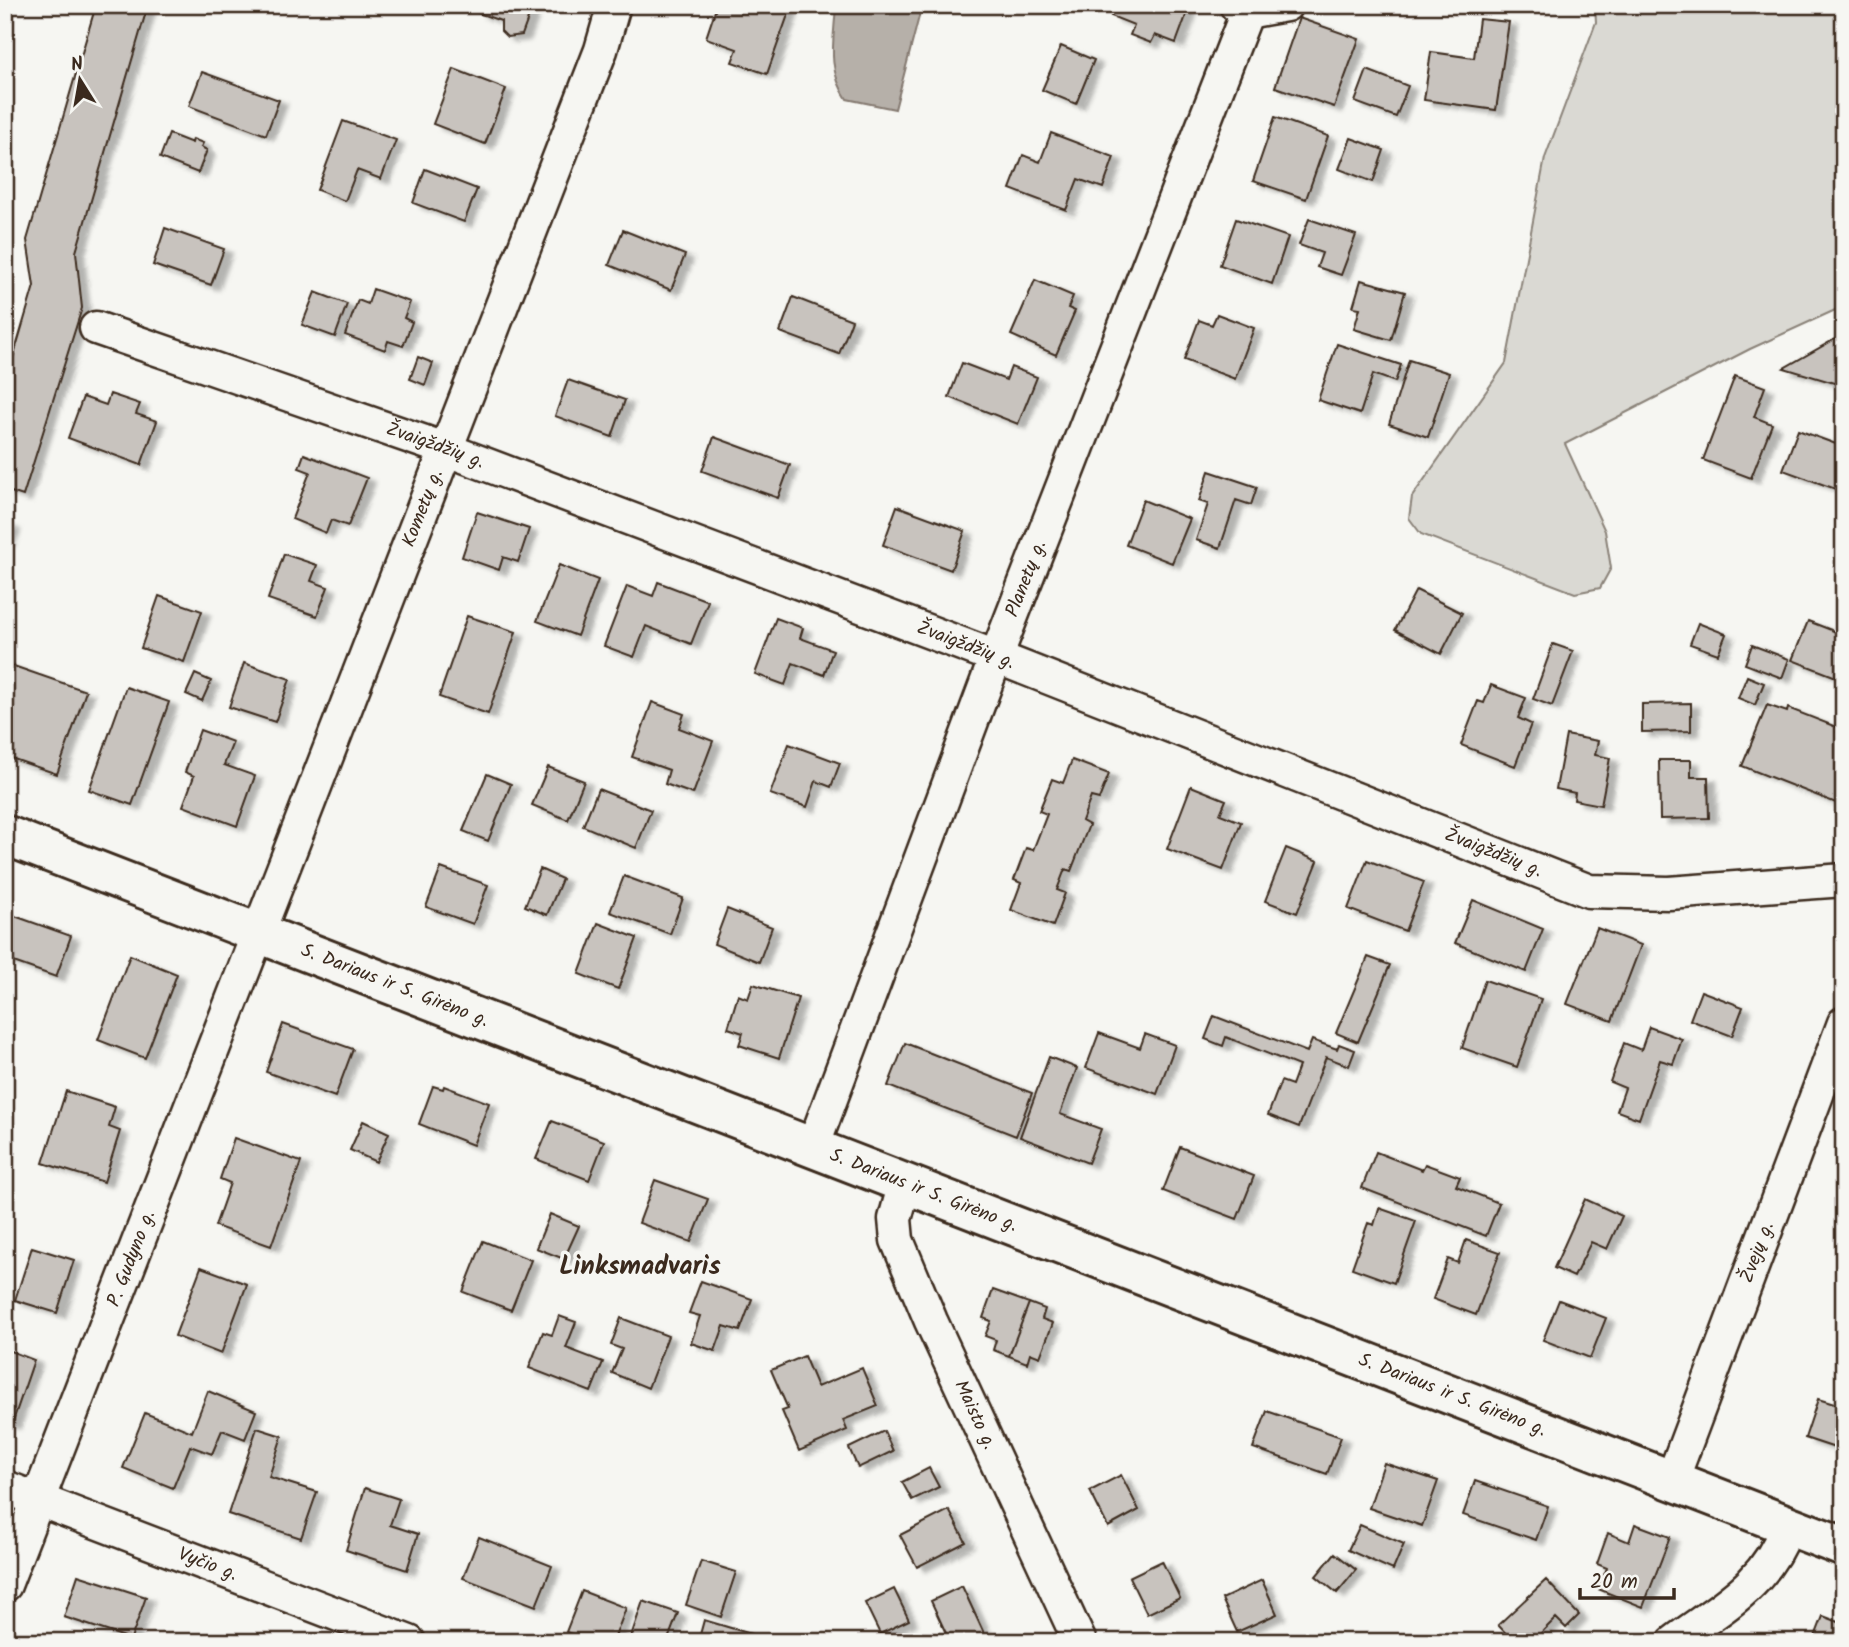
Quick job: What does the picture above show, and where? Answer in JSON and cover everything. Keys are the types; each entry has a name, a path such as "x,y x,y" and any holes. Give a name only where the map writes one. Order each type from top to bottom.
{"street":[{"name":"Kometų g.","path":"259,932 601,50 614,5"},
{"path":"1241,9 1286,5"},
{"name":"Planetų g.","path":"813,1147 1241,9"},
{"name":"Žvaigždžių g.","path":"96,328 446,449 996,657 1589,891 1670,893 1844,880"},
{"name":"S. Dariaus ir S. Girėno g.","path":"5,835 1844,1547"},
{"name":"P. Gudyno g.","path":"5,1584 259,932"},
{"name":"Žvejų g.","path":"1672,1480 1844,1023"},
{"name":"Maisto g.","path":"905,1183 895,1219 897,1240 937,1334 1080,1642"},
{"name":"Vyčio g.","path":"5,1488 409,1642"},
{"path":"1674,1642 1753,1583 1779,1549 1788,1525"}],"shaded area":[{"path":"836,5 922,5 895,109 847,99 840,88 833,54"},
{"path":"1595,5 1844,5 1844,306 1750,349 1565,444 1605,531 1611,568 1600,588 1575,593 1421,534 1409,518 1412,497 1506,363 1545,158 1596,22"}],"building":[{"path":"96,5 148,5 76,252 82,308 23,496 5,490 5,385 34,286 27,240"},
{"path":"481,5 533,5 522,35 507,37 501,31 501,21 478,13"},
{"path":"717,5 748,5 760,10 762,5 787,5 789,12 767,74 732,62 737,49 706,38"},
{"path":"1115,5 1190,5 1176,43 1155,35 1151,43 1130,35 1134,25 1111,16"},
{"path":"1299,18 1359,39 1334,107 1275,87"},
{"path":"1479,19 1509,22 1496,110 1424,100 1431,52 1474,58"},
{"path":"1061,46 1094,60 1076,104 1042,90"},
{"path":"454,69 506,89 485,144 433,124"},
{"path":"1367,70 1408,86 1396,117 1355,102"},
{"path":"202,72 279,100 266,135 189,106"},
{"path":"1275,117 1328,136 1306,199 1253,181"},
{"path":"343,121 396,140 381,179 357,170 345,201 317,190"},
{"path":"1051,133 1114,157 1103,188 1078,179 1066,210 1010,189 1023,155 1040,162"},
{"path":"169,134 192,143 193,139 203,143 201,147 207,150 198,173 160,158"},
{"path":"1351,138 1384,150 1373,182 1339,169"},
{"path":"425,169 477,189 464,222 413,203"},
{"path":"1236,219 1288,237 1272,284 1220,265"},
{"path":"1309,219 1356,235 1341,275 1317,267 1322,253 1299,245"},
{"path":"165,228 224,249 211,285 153,265"},
{"path":"623,230 685,255 671,290 609,265"},
{"path":"1035,280 1073,296 1068,308 1075,311 1056,355 1011,335"},
{"path":"1361,280 1405,292 1391,340 1354,329 1360,308 1353,307"},
{"path":"373,289 410,302 404,318 412,322 403,346 388,341 385,350 345,335 358,300 368,304"},
{"path":"315,292 347,304 335,337 302,325"},
{"path":"793,297 852,320 839,354 780,332"},
{"path":"1217,314 1254,328 1235,379 1184,360 1199,320 1212,325"},
{"path":"1844,334 1844,386 1784,368"},
{"path":"1337,344 1401,365 1395,382 1373,374 1360,414 1318,400"},
{"path":"418,357 433,363 425,385 410,379"},
{"path":"1409,360 1449,373 1428,437 1389,424"},
{"path":"962,363 1006,380 1011,367 1037,377 1018,424 949,397"},
{"path":"1735,376 1765,387 1754,417 1772,424 1751,478 1703,460"},
{"path":"568,380 625,400 612,437 555,416"},
{"path":"110,394 140,404 136,414 157,421 141,465 68,438 83,397 106,405"},
{"path":"1798,430 1844,447 1844,492 1783,470"},
{"path":"714,437 790,465 778,498 702,471"},
{"path":"304,454 367,478 348,526 331,520 326,533 292,519 310,472 299,468"},
{"path":"1209,471 1257,487 1251,505 1236,500 1220,548 1196,540 1208,504 1199,501"},
{"path":"1143,500 1190,519 1172,563 1126,545"},
{"path":"897,506 965,531 951,570 883,545"},
{"path":"477,512 529,529 518,562 503,557 499,570 462,557"},
{"path":"5,523 12,526 5,543"},
{"path":"284,554 317,565 311,581 328,587 317,616 268,599"},
{"path":"559,565 598,580 577,636 537,621"},
{"path":"658,582 708,601 691,644 646,626 634,657 604,646 627,586 653,596"},
{"path":"1416,590 1462,613 1441,654 1395,630"},
{"path":"159,596 202,611 184,662 141,648"},
{"path":"467,616 516,632 488,714 439,697"},
{"path":"776,618 803,628 800,638 833,650 824,675 793,663 785,685 755,674"},
{"path":"1808,621 1844,635 1844,680 1792,660"},
{"path":"1698,623 1726,634 1718,654 1690,644"},
{"path":"1553,644 1573,651 1552,706 1533,699"},
{"path":"1752,645 1789,659 1782,678 1745,664"},
{"path":"5,663 86,691 57,774 5,756 12,727 5,725"},
{"path":"244,663 290,679 275,722 229,707"},
{"path":"195,674 211,681 202,701 186,694"},
{"path":"1747,676 1764,683 1755,705 1738,698"},
{"path":"1491,685 1526,698 1518,718 1531,724 1515,766 1461,745 1478,701 1484,703"},
{"path":"126,687 169,702 132,805 89,790"},
{"path":"652,702 684,714 679,728 713,741 693,794 665,784 669,770 632,757"},
{"path":"1691,703 1691,731 1642,732 1642,704"},
{"path":"1767,705 1787,712 1788,708 1839,728 1837,732 1844,735 1844,783 1836,803 1742,766"},
{"path":"200,730 233,742 224,765 255,776 237,826 183,806 194,776 185,772"},
{"path":"1566,735 1598,741 1595,755 1610,758 1601,805 1574,800 1575,793 1556,789"},
{"path":"789,744 840,763 831,787 816,781 807,807 770,794"},
{"path":"1072,760 1109,774 1099,799 1091,797 1082,821 1089,825 1071,871 1065,869 1057,890 1065,893 1053,926 1011,910 1021,883 1014,880 1026,848 1033,850 1047,814 1039,811 1052,779 1063,783"},
{"path":"1659,760 1691,760 1691,777 1708,777 1709,818 1660,819"},
{"path":"548,767 584,781 568,820 532,805"},
{"path":"487,774 511,784 488,841 463,831"},
{"path":"1191,786 1226,800 1220,814 1241,822 1223,870 1167,849"},
{"path":"598,789 651,810 636,848 583,826"},
{"path":"1286,848 1318,861 1297,913 1265,901"},
{"path":"1367,860 1424,882 1405,931 1348,909"},
{"path":"441,868 488,885 473,924 426,907"},
{"path":"540,869 562,879 547,915 525,906"},
{"path":"624,876 683,898 670,934 610,912"},
{"path":"1473,900 1543,929 1526,972 1455,943"},
{"path":"727,909 772,927 759,962 714,944"},
{"path":"9,914 71,936 56,977 5,959 5,924"},
{"path":"598,923 637,938 618,989 579,974"},
{"path":"1597,928 1641,945 1612,1021 1567,1004"},
{"path":"130,955 177,974 145,1058 98,1040"},
{"path":"1368,957 1390,965 1358,1042 1336,1033"},
{"path":"1485,980 1541,999 1517,1067 1462,1048"},
{"path":"753,984 798,998 779,1058 739,1045 743,1033 728,1028 738,995 748,999"},
{"path":"1701,991 1743,1007 1732,1036 1690,1020"},
{"path":"1214,1016 1307,1052 1312,1040 1337,1049 1339,1044 1355,1050 1349,1066 1326,1057 1299,1127 1268,1115 1281,1081 1292,1085 1299,1066 1226,1037 1223,1046 1205,1039"},
{"path":"283,1024 353,1049 335,1097 266,1072"},
{"path":"1649,1027 1682,1039 1673,1064 1660,1060 1639,1119 1617,1111 1625,1088 1610,1082 1624,1043 1641,1050"},
{"path":"1099,1033 1140,1048 1145,1034 1175,1045 1157,1094 1086,1068"},
{"path":"905,1043 1032,1093 1016,1136 888,1086"},
{"path":"1049,1057 1077,1068 1060,1114 1101,1129 1088,1163 1020,1137"},
{"path":"433,1086 443,1089 444,1086 489,1103 473,1145 419,1124"},
{"path":"66,1091 115,1107 109,1127 120,1131 104,1182 43,1163"},
{"path":"363,1121 389,1133 376,1162 350,1150"},
{"path":"552,1121 604,1141 589,1180 536,1159"},
{"path":"234,1138 301,1162 271,1246 215,1226 230,1183 220,1179"},
{"path":"1180,1147 1254,1176 1237,1219 1163,1191"},
{"path":"1376,1152 1422,1170 1425,1164 1460,1177 1456,1186 1499,1203 1486,1236 1362,1188"},
{"path":"655,1180 708,1199 691,1242 639,1223"},
{"path":"1585,1199 1622,1216 1607,1249 1591,1242 1574,1277 1554,1268"},
{"path":"1379,1208 1416,1221 1394,1283 1352,1268 1368,1223 1374,1225"},
{"path":"550,1214 579,1226 564,1259 536,1248"},
{"path":"1466,1240 1500,1252 1476,1315 1433,1299 1448,1259 1458,1263"},
{"path":"483,1241 531,1260 511,1310 463,1292"},
{"path":"32,1247 74,1260 57,1313 15,1300"},
{"path":"201,1267 247,1284 221,1354 175,1336"},
{"path":"701,1281 752,1299 740,1331 724,1326 715,1351 691,1343 700,1316 689,1313"},
{"path":"993,1290 1029,1303 1009,1356 993,1350 996,1340 985,1336 991,1321 983,1318"},
{"path":"1559,1300 1606,1318 1590,1358 1543,1340"},
{"path":"1029,1303 1045,1309 1042,1319 1053,1323 1040,1357 1030,1353 1027,1363 1009,1356"},
{"path":"559,1316 576,1322 566,1348 603,1362 591,1392 529,1368 543,1332 552,1335"},
{"path":"621,1318 668,1336 648,1388 612,1373 622,1349 611,1345"},
{"path":"5,1349 34,1360 12,1424 5,1422"},
{"path":"804,1356 817,1387 862,1368 878,1406 843,1420 847,1430 799,1451 782,1411 788,1409 771,1370"},
{"path":"208,1391 256,1411 245,1439 222,1430 212,1454 190,1446 173,1488 123,1468 145,1413 192,1432"},
{"path":"1818,1399 1844,1407 1844,1451 1805,1438"},
{"path":"1267,1411 1341,1437 1327,1474 1253,1448"},
{"path":"257,1428 282,1436 269,1477 317,1492 301,1538 228,1514"},
{"path":"884,1431 893,1451 858,1468 849,1448"},
{"path":"1384,1463 1438,1481 1422,1526 1369,1508"},
{"path":"929,1468 939,1487 912,1500 902,1482"},
{"path":"1121,1475 1139,1510 1108,1527 1090,1491"},
{"path":"1475,1481 1548,1506 1536,1540 1463,1515"},
{"path":"365,1488 399,1499 390,1525 418,1534 407,1570 346,1550"},
{"path":"949,1510 966,1542 917,1567 900,1535"},
{"path":"1635,1524 1670,1537 1643,1607 1598,1589 1607,1568 1597,1564 1608,1533 1629,1542"},
{"path":"1360,1525 1404,1544 1393,1570 1348,1550"},
{"path":"479,1537 552,1566 536,1606 463,1578"},
{"path":"1335,1553 1356,1570 1337,1593 1316,1576"},
{"path":"701,1561 736,1572 721,1617 686,1605"},
{"path":"1162,1561 1180,1598 1147,1614 1129,1577"},
{"path":"78,1575 146,1597 131,1639 64,1617"},
{"path":"1262,1580 1277,1614 1237,1632 1222,1599"},
{"path":"1546,1580 1579,1615 1566,1628 1556,1618 1532,1642 1514,1642 1498,1625"},
{"path":"962,1586 988,1642 950,1642 931,1601"},
{"path":"894,1589 909,1620 880,1634 865,1603"},
{"path":"582,1591 626,1608 613,1642 593,1642 566,1632"},
{"path":"643,1601 678,1613 667,1642 629,1642"},
{"path":"1823,1616 1844,1624 1844,1642 1813,1642"},
{"path":"704,1620 751,1634 749,1642 698,1642"}],"district":[{"name":"Linksmadvaris","path":"640,1267"}]}
